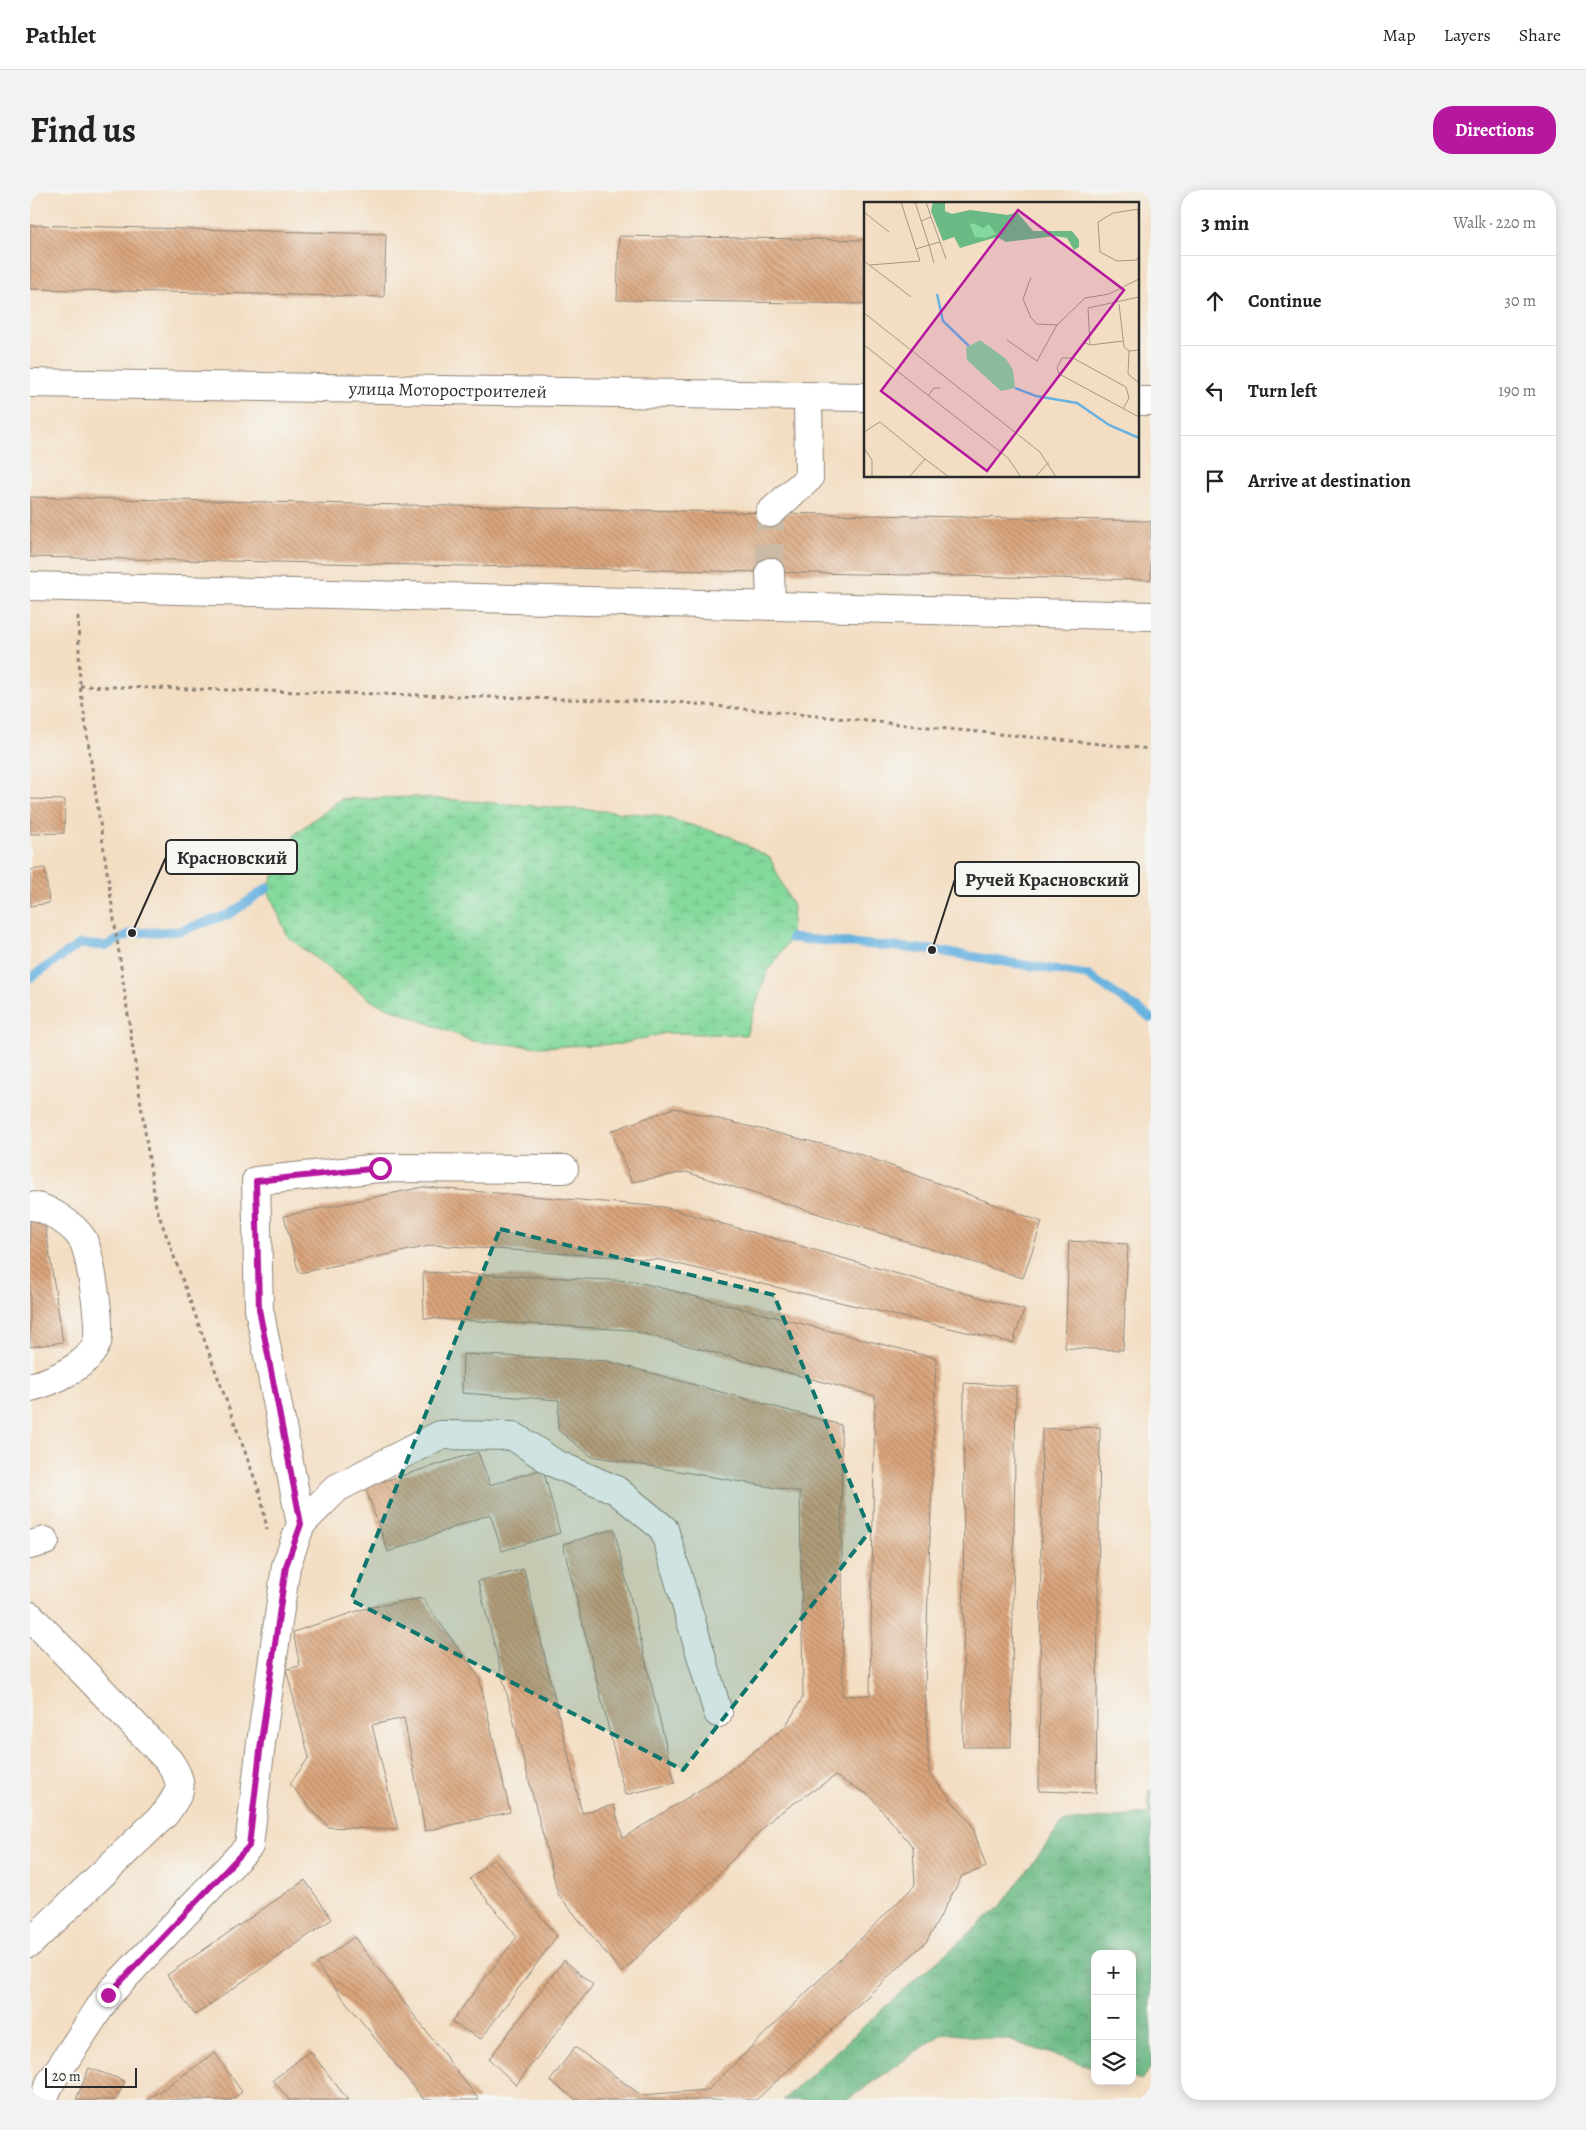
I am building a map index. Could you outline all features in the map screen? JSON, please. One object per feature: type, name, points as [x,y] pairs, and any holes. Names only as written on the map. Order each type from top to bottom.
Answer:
[{"type":"street","name":"улица Моторостроителей","points":[[30,383],[864,397]]},
{"type":"street","points":[[770,513],[809,478],[808,396]]},
{"type":"street","points":[[1138,401],[1151,401]]},
{"type":"street","points":[[770,572],[771,605]]},
{"type":"street","points":[[30,586],[1151,616]]},
{"type":"street","points":[[301,1524],[259,1309],[256,1181],[380,1168],[564,1169]]},
{"type":"street","points":[[30,1206],[38,1206],[51,1212],[69,1225],[82,1240],[88,1255],[99,1326],[97,1343],[84,1360],[50,1382],[30,1388]]},
{"type":"street","points":[[43,2100],[50,2083],[108,1995],[249,1846],[286,1566],[301,1524],[336,1488],[440,1435],[513,1436],[554,1463],[616,1490],[664,1529],[718,1713]]},
{"type":"street","points":[[30,1616],[169,1761],[180,1777],[179,1793],[164,1814],[30,1943]]},
{"type":"path","points":[[77,588],[80,686],[156,1207],[261,1496]]},
{"type":"path","points":[[80,686],[675,702],[1151,749]]},
{"type":"highlighted area","points":[[500,1229],[774,1295],[870,1531],[683,1770],[351,1600]]},
{"type":"green space","points":[[413,797],[656,815],[729,836],[770,858],[793,907],[791,938],[767,972],[746,1035],[665,1033],[621,1044],[539,1047],[472,1041],[372,1001],[288,937],[267,888],[296,833],[341,799]]},
{"type":"green space","points":[[1151,1790],[1151,2068],[1141,2081],[1136,2079],[1136,1950],[1091,1950],[1091,2067],[1008,2040],[943,2033],[847,2100],[783,2100],[910,1984],[1000,1907],[1063,1822],[1149,1814],[1149,1791]]},
{"type":"building","points":[[30,225],[386,234],[384,297],[30,289]]},
{"type":"building","points":[[619,236],[864,240],[864,304],[617,300]]},
{"type":"building","points":[[30,497],[1151,521],[1151,580],[30,557]]},
{"type":"building","points":[[30,799],[65,800],[64,833],[30,834]]},
{"type":"building","points":[[45,868],[49,903],[30,906],[30,870]]},
{"type":"building","points":[[674,1108],[854,1152],[1042,1222],[1023,1278],[686,1172],[632,1182],[611,1131]]},
{"type":"building","points":[[423,1187],[664,1207],[1024,1310],[1013,1343],[661,1260],[434,1245],[299,1273],[284,1216]]},
{"type":"building","points":[[44,1218],[63,1342],[30,1347],[30,1221]]},
{"type":"building","points":[[1069,1241],[1128,1244],[1123,1350],[1065,1348]]},
{"type":"building","points":[[423,1272],[634,1281],[936,1358],[925,1685],[929,1773],[972,1825],[986,1867],[962,1876],[927,1941],[756,2100],[577,2100],[550,2081],[575,2047],[641,2095],[708,2090],[915,1885],[913,1847],[870,1796],[835,1776],[775,1816],[622,1973],[558,1894],[478,1581],[524,1569],[582,1813],[614,1805],[623,1838],[725,1774],[785,1727],[803,1697],[800,1492],[591,1456],[558,1430],[559,1400],[462,1393],[463,1354],[607,1361],[841,1425],[843,1696],[870,1695],[875,1396],[630,1330],[424,1318]]},
{"type":"building","points":[[964,1383],[1016,1386],[1011,1747],[963,1747]]},
{"type":"building","points":[[1100,1427],[1096,1793],[1039,1791],[1042,1429]]},
{"type":"building","points":[[478,1452],[490,1485],[543,1469],[560,1533],[502,1551],[490,1514],[388,1552],[365,1487]]},
{"type":"building","points":[[614,1529],[675,1783],[625,1795],[563,1544]]},
{"type":"building","points":[[422,1598],[479,1677],[510,1812],[425,1831],[404,1718],[372,1725],[398,1830],[328,1827],[290,1784],[309,1757],[286,1669],[300,1666],[293,1632],[367,1608]]},
{"type":"building","points":[[494,1858],[557,1936],[481,2039],[451,2022],[517,1937],[470,1879]]},
{"type":"building","points":[[305,1880],[332,1919],[195,2015],[167,1975]]},
{"type":"building","points":[[354,1937],[479,2100],[424,2100],[316,1964]]},
{"type":"building","points":[[564,1960],[593,1985],[516,2085],[489,2059]]},
{"type":"building","points":[[310,2051],[348,2100],[289,2100],[273,2080]]},
{"type":"building","points":[[215,2053],[242,2092],[231,2100],[147,2100]]},
{"type":"building","points":[[89,2068],[125,2081],[116,2100],[76,2100]]},
{"type":"waterway","points":[[30,978],[80,944],[106,946],[132,933],[180,931],[230,914],[267,888]]},
{"type":"waterway","points":[[791,938],[932,950],[1087,975],[1151,1018]]},
{"type":"tunnel","points":[[770,513],[770,572]]},
{"type":"place","name":"Красновский","points":[[132,933]]},
{"type":"place","name":"Ручей Красновский","points":[[932,950]]},
{"type":"route","points":[[108,1995],[249,1846],[278,1614],[286,1566],[301,1524],[259,1309],[256,1181],[380,1168]]}]
